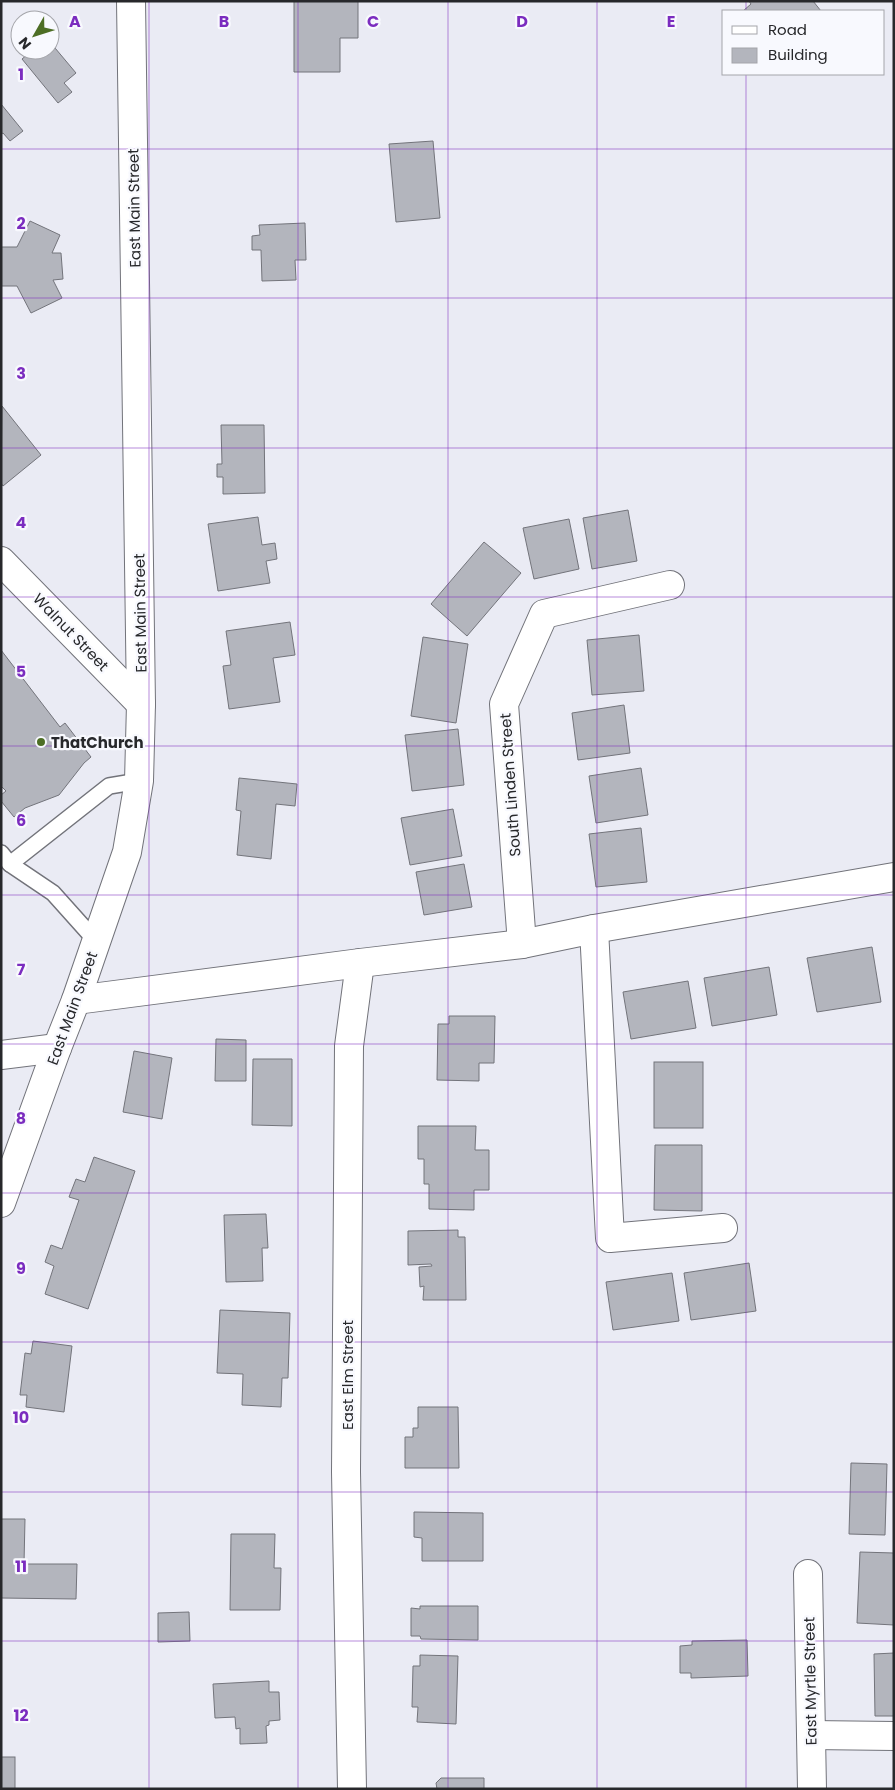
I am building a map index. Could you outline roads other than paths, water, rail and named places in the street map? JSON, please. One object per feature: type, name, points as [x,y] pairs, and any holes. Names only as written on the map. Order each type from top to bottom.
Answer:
[{"type":"street","name":"East Main Street","points":[[1,1203],[56,1048],[76,1000],[127,852],[139,781],[141,704],[131,1]]},
{"type":"street","name":"Walnut Street","points":[[1,560],[141,704]]},
{"type":"street","name":"South Linden Street","points":[[522,944],[504,704],[544,614],[670,585]]},
{"type":"street","points":[[76,1000],[360,962],[522,944],[594,929],[894,877]]},
{"type":"street","points":[[594,929],[610,1238],[723,1228]]},
{"type":"street","name":"East Elm Street","points":[[352,1789],[346,1472],[349,1046],[360,962]]},
{"type":"street","points":[[1,1055],[56,1048]]},
{"type":"street","name":"East Myrtle Street","points":[[808,1574],[812,1789]]},
{"type":"street","points":[[811,1735],[894,1736]]},
{"type":"lane","points":[[96,941],[53,893],[6,858],[109,786],[139,781]]},
{"type":"place","name":"ThatChurch","points":[[41,742]]}]
